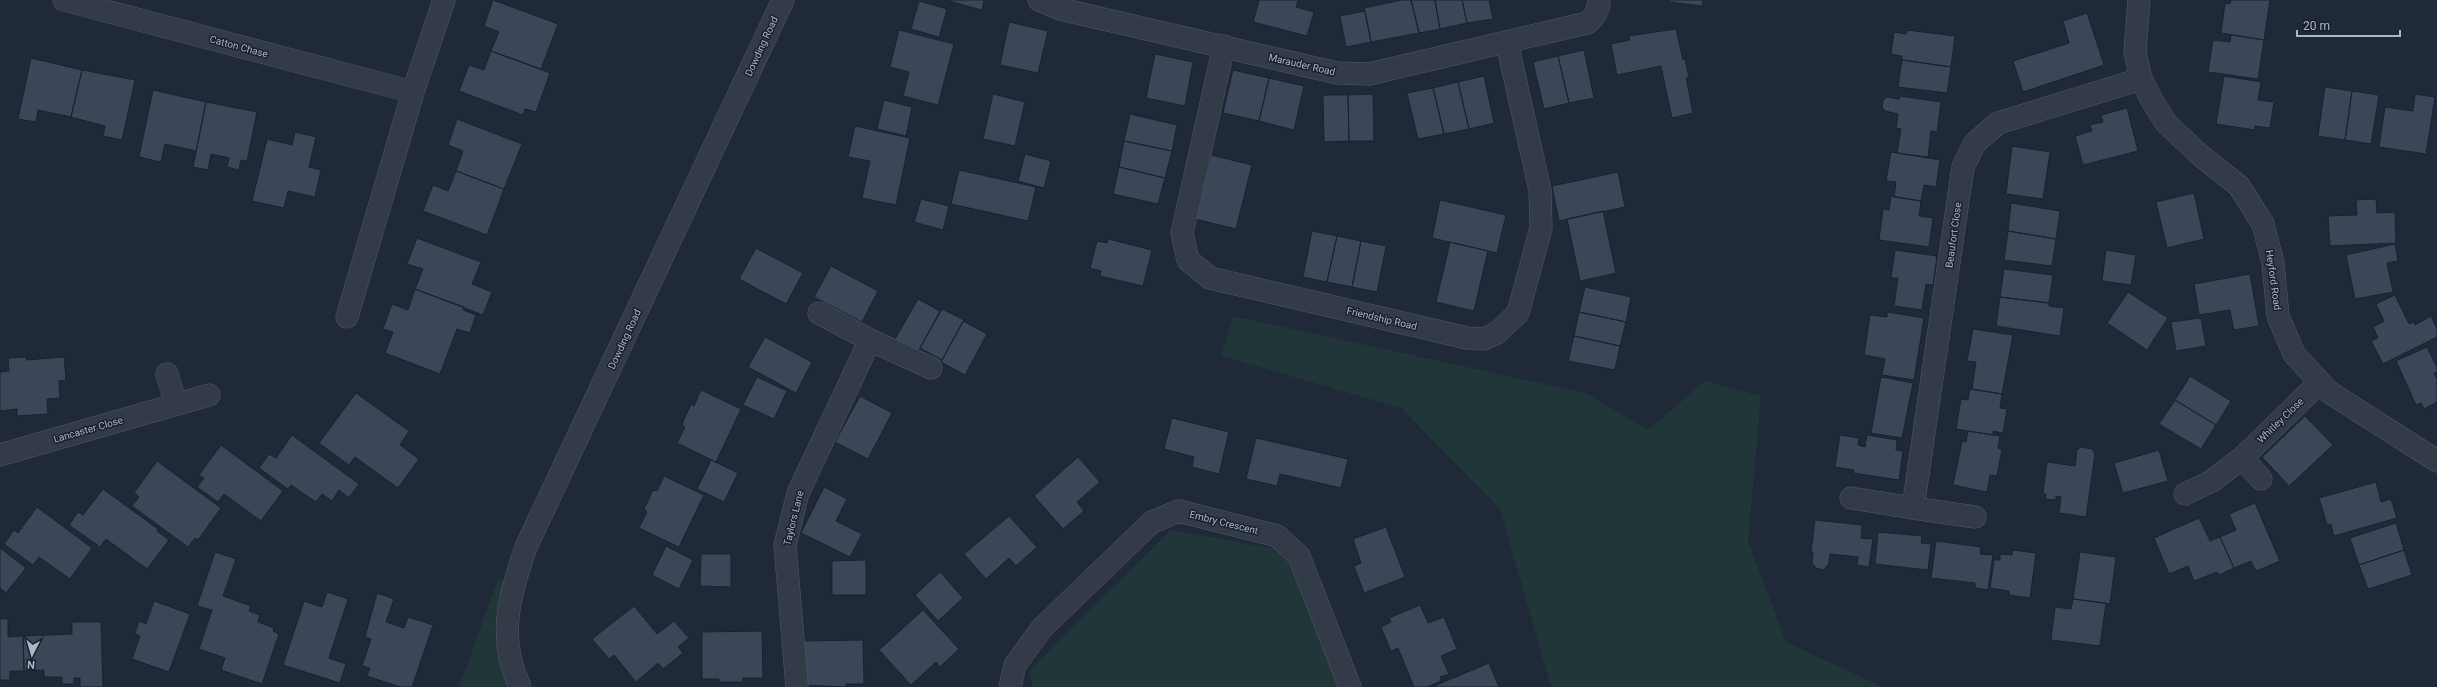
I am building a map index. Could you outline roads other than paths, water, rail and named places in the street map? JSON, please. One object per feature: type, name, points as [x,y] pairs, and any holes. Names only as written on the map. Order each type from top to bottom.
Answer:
[{"type":"street","name":"Catton Chase","points":[[64,0],[413,92]]},
{"type":"street","points":[[347,317],[413,92],[444,0]]},
{"type":"street","name":"Dowding Road","points":[[520,687],[511,668],[506,632],[513,585],[526,547],[783,0]]},
{"type":"street","name":"Marauder Road","points":[[1039,0],[1060,9],[1337,73],[1369,74],[1507,43],[1587,23],[1593,19],[1599,8],[1599,0]]},
{"type":"street","name":"Heyford Road","points":[[2139,0],[2135,52],[2141,79],[2150,99],[2166,123],[2200,155],[2239,186],[2263,224],[2273,263],[2278,316],[2294,354],[2319,383],[2329,392],[2437,461]]},
{"type":"street","name":"Friendship Road","points":[[1224,46],[1182,232],[1188,260],[1210,278],[1467,338],[1484,339],[1497,333],[1518,313],[1541,228],[1540,190],[1507,43]]},
{"type":"street","name":"Beaufort Close","points":[[1913,508],[1963,167],[1975,143],[1998,123],[2141,79]]},
{"type":"street","points":[[819,313],[870,340],[931,368]]},
{"type":"street","name":"Taylors Lane","points":[[797,687],[785,545],[798,493],[870,340]]},
{"type":"street","points":[[167,374],[176,404]]},
{"type":"street","name":"Whitley Close","points":[[2185,494],[2212,482],[2242,458],[2319,383]]},
{"type":"street","name":"Lancaster Close","points":[[0,455],[209,395]]},
{"type":"street","points":[[2242,458],[2261,480]]},
{"type":"street","points":[[1852,498],[1974,517]]},
{"type":"street","name":"Embry Crescent","points":[[1010,687],[1015,665],[1042,628],[1152,522],[1179,511],[1277,536],[1300,556],[1350,687]]}]
